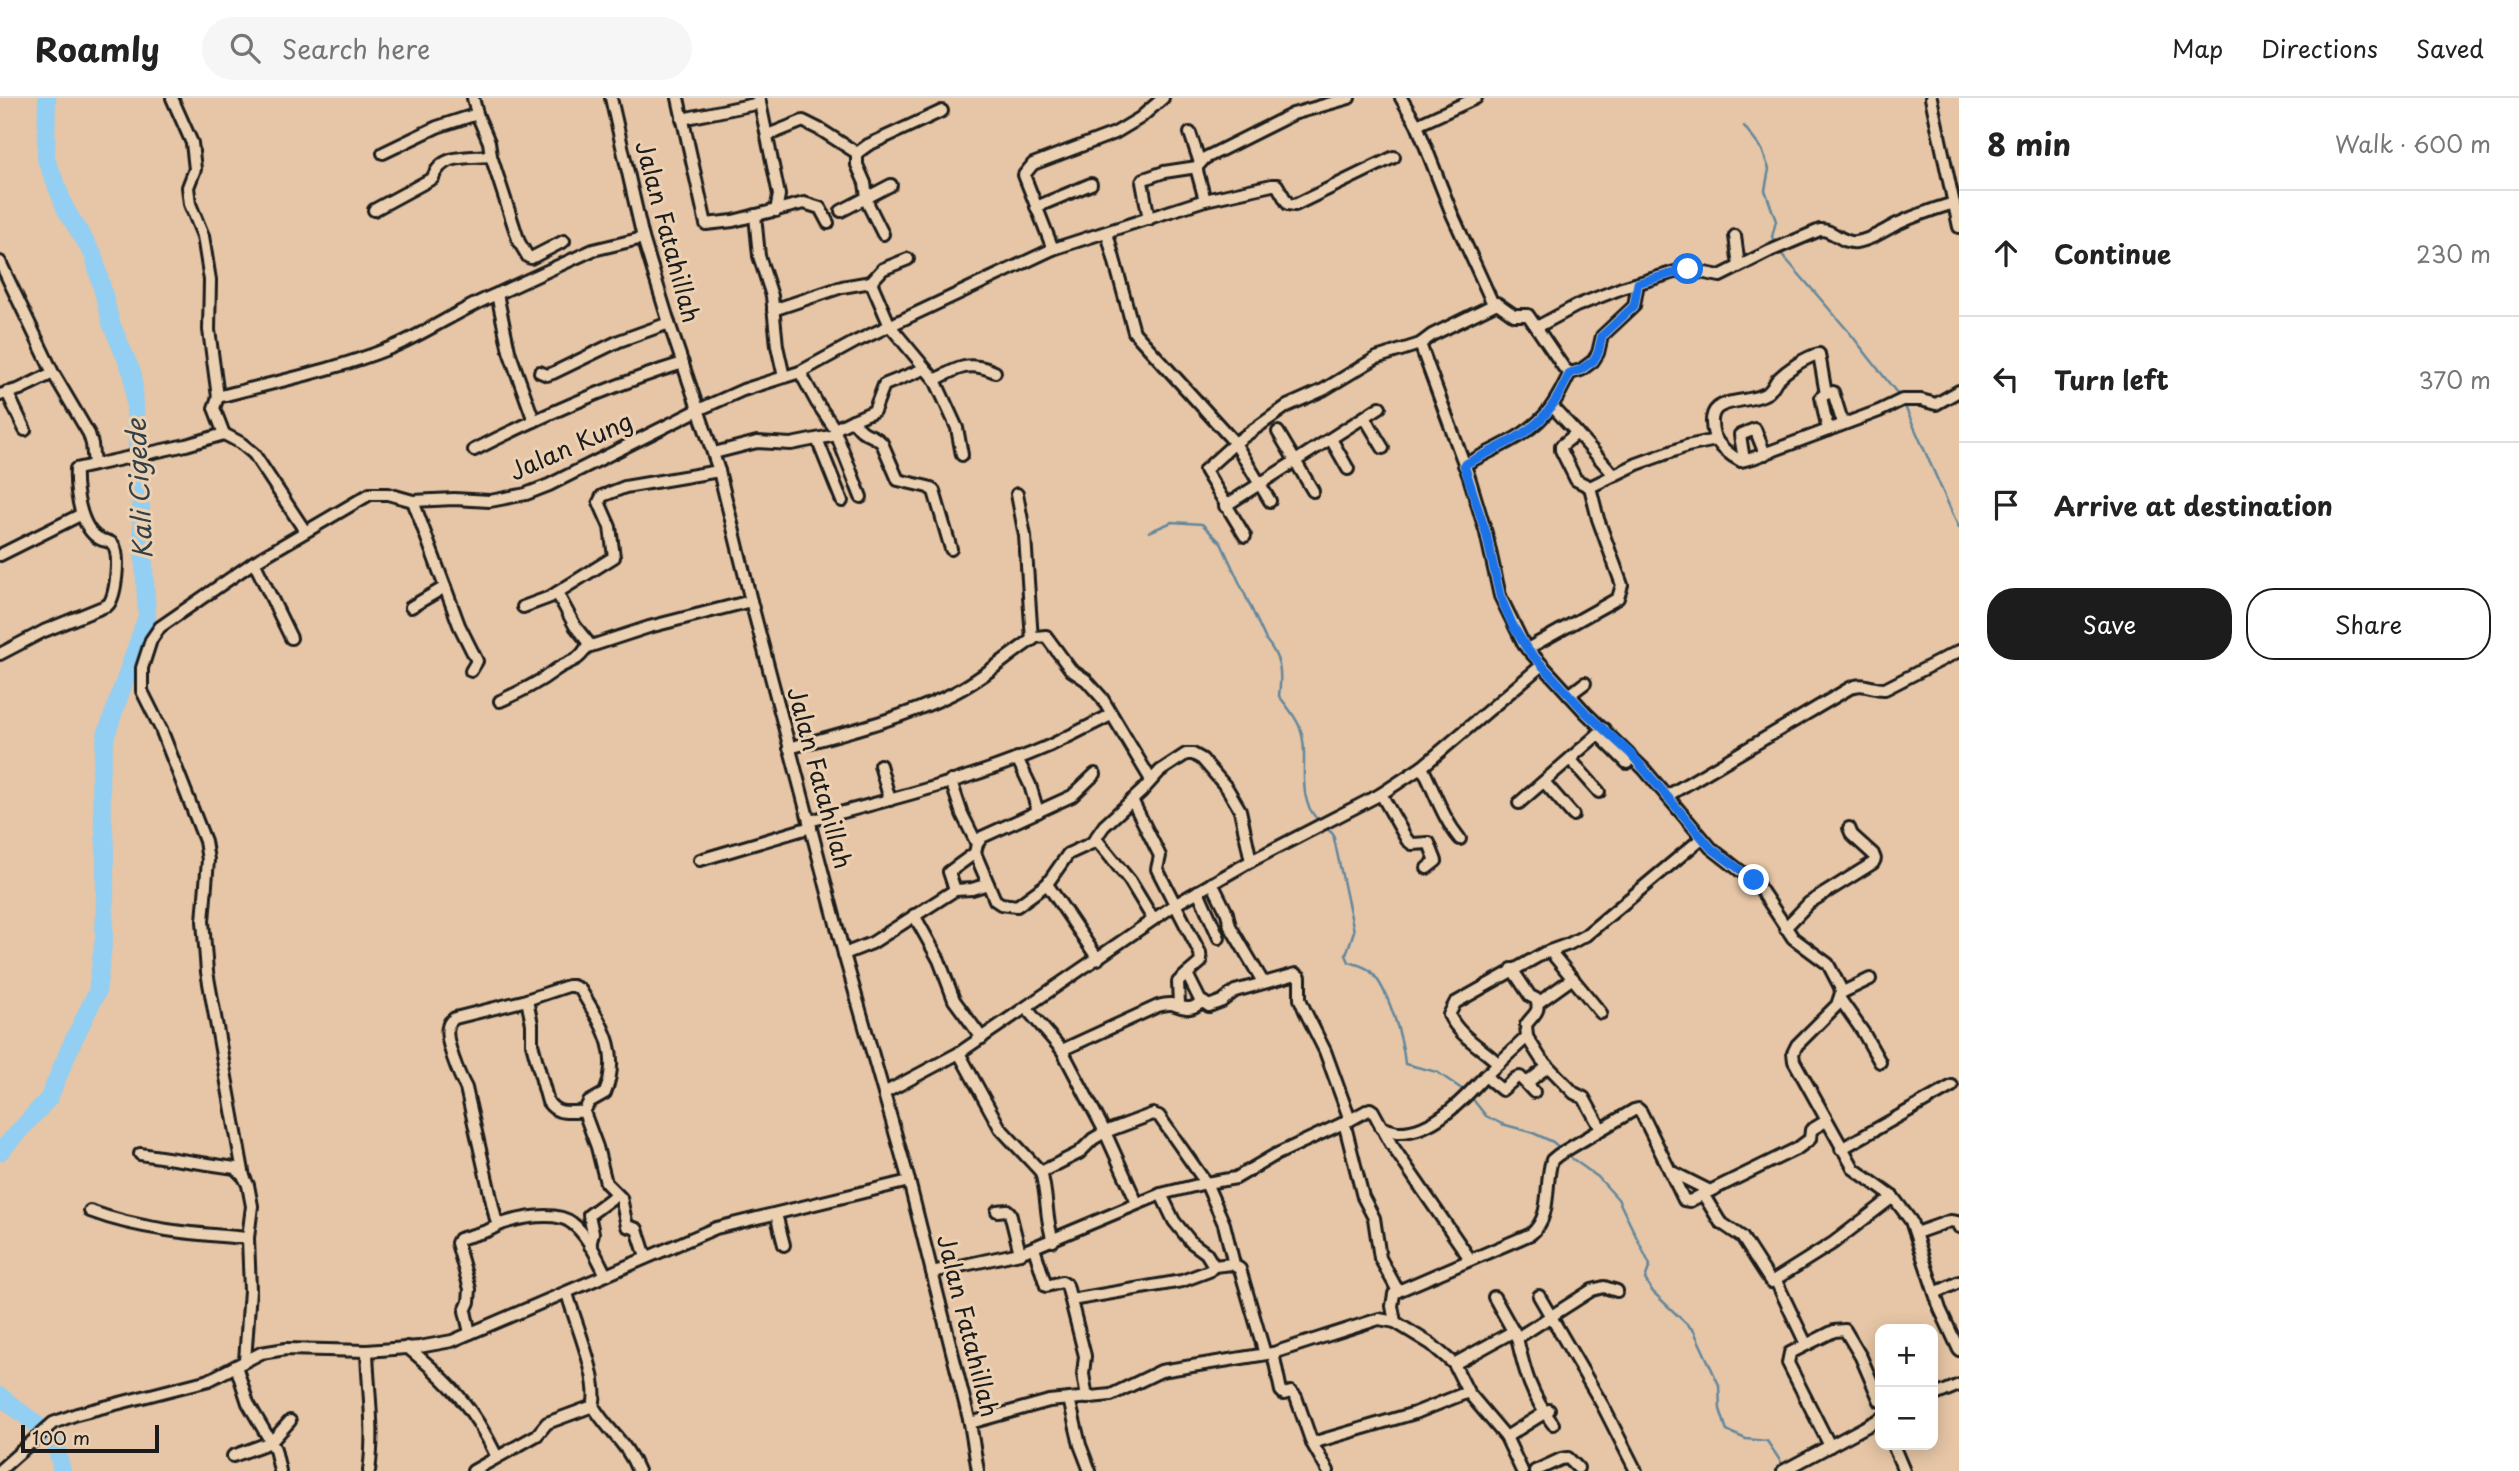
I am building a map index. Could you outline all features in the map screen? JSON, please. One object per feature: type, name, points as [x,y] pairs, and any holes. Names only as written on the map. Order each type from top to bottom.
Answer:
[{"type":"street","points":[[172,98],[192,144],[195,169],[188,187],[190,204],[203,236],[210,280],[209,330],[218,397],[214,408],[224,434],[254,454],[305,531]]},
{"type":"street","points":[[473,98],[519,242],[528,257],[531,258],[564,241]]},
{"type":"street","name":"Jalan Fatahillah","points":[[611,98],[643,238],[714,453],[844,954],[909,1181],[970,1423],[978,1471]]},
{"type":"street","points":[[678,98],[704,223],[710,225],[802,203],[809,203],[823,210],[828,223]]},
{"type":"street","points":[[1053,249],[1024,175],[1033,164],[1115,133],[1140,118],[1163,98]]},
{"type":"street","points":[[1149,219],[1143,179],[1199,165],[1293,114],[1349,98]]},
{"type":"street","points":[[1401,98],[1417,125],[1452,214],[1493,304]]},
{"type":"street","points":[[1417,125],[1476,98]]},
{"type":"street","points":[[1931,98],[1959,227]]},
{"type":"street","points":[[681,119],[759,100],[779,195],[776,211]]},
{"type":"street","points":[[857,153],[868,145],[942,111]]},
{"type":"street","points":[[383,153],[437,127],[477,114]]},
{"type":"street","points":[[768,135],[803,121],[857,153]]},
{"type":"street","points":[[1190,133],[1205,200]]},
{"type":"street","points":[[857,153],[857,165],[865,183],[866,196],[883,234]]},
{"type":"street","points":[[373,210],[433,178],[436,168],[444,162],[491,156]]},
{"type":"street","name":"Jalan Kung","points":[[240,1364],[250,1290],[248,1238],[252,1206],[244,1177],[207,972],[203,921],[208,860],[205,841],[161,729],[145,701],[141,681],[142,668],[160,627],[254,562],[370,494],[388,494],[413,501],[490,501],[526,494],[698,410],[743,390],[800,372],[1053,249],[1205,200],[1278,185],[1288,204],[1295,205],[1394,157]]},
{"type":"street","points":[[1036,206],[1091,184]]},
{"type":"street","points":[[841,211],[891,185]]},
{"type":"street","points":[[1536,327],[1576,306],[1685,269],[1720,276],[1778,248],[1824,230],[1849,242],[1857,242],[1923,212],[1954,203]]},
{"type":"street","points":[[755,215],[759,256],[772,296],[784,377]]},
{"type":"street","points":[[1107,233],[1134,332],[1235,443],[1270,501]]},
{"type":"street","points":[[1735,236],[1739,266]]},
{"type":"street","points":[[218,397],[325,370],[391,347],[473,303],[593,250],[643,238]]},
{"type":"street","points":[[773,310],[842,287],[871,282],[883,269],[908,259]]},
{"type":"street","points":[[0,262],[53,373],[89,434],[94,465]]},
{"type":"street","points":[[871,282],[890,326],[935,380],[957,428],[962,455]]},
{"type":"street","points":[[1464,465],[1510,442],[1531,427],[1552,406],[1570,373],[1593,361],[1602,336],[1634,306],[1638,283]]},
{"type":"street","points":[[497,294],[509,351],[534,421]]},
{"type":"street","points":[[1245,536],[1205,470],[1235,443],[1287,406],[1316,394],[1376,358],[1420,344],[1432,335],[1493,304],[1503,305],[1514,315],[1528,315],[1570,373]]},
{"type":"street","points":[[540,372],[553,373],[619,341],[669,323]]},
{"type":"street","points":[[1420,344],[1464,465],[1486,533],[1500,596],[1513,626],[1527,649],[1627,763]]},
{"type":"street","points":[[1826,394],[1820,356],[1814,355],[1782,376],[1765,394],[1736,401],[1713,411],[1710,419],[1716,440],[1729,453],[1744,460],[1903,400],[1921,400],[1936,404],[1959,391]]},
{"type":"street","points":[[474,450],[634,377],[683,363]]},
{"type":"street","points":[[935,380],[971,365],[995,372]]},
{"type":"street","points":[[714,453],[757,442],[791,443],[817,439],[836,432],[876,408],[880,389],[884,385],[924,369]]},
{"type":"street","points":[[800,372],[836,432],[862,497]]},
{"type":"street","points":[[25,430],[3,394],[53,373]]},
{"type":"street","points":[[1828,430],[1821,402],[1821,397],[1826,394],[1833,392],[1843,424]]},
{"type":"street","points":[[1552,406],[1614,475]]},
{"type":"street","points":[[1225,506],[1380,407]]},
{"type":"street","points":[[1365,418],[1383,448]]},
{"type":"street","points":[[853,420],[862,433],[882,443],[898,480],[934,491],[951,549]]},
{"type":"street","points":[[1744,460],[1740,435],[1755,429],[1765,454]]},
{"type":"street","points":[[1278,432],[1313,491]]},
{"type":"street","points":[[1577,433],[1561,446],[1576,480],[1590,486],[1687,446],[1716,440]]},
{"type":"street","points":[[0,654],[108,605],[114,598],[114,547],[107,540],[97,537],[79,515],[76,470],[224,434]]},
{"type":"street","points":[[817,439],[842,501]]},
{"type":"street","points":[[1331,439],[1348,469]]},
{"type":"street","points":[[523,607],[557,593],[614,557],[610,527],[599,500],[602,496],[625,486],[719,471]]},
{"type":"street","points":[[1527,649],[1613,601],[1620,592],[1621,578],[1598,519],[1590,486]]},
{"type":"street","points":[[1017,494],[1025,536],[1032,640]]},
{"type":"street","points":[[413,501],[457,618],[477,661],[471,671]]},
{"type":"street","points":[[0,555],[79,515]]},
{"type":"street","points":[[254,562],[291,638]]},
{"type":"street","points":[[411,607],[445,587]]},
{"type":"street","points":[[557,593],[575,626],[588,644],[594,645],[649,627],[751,601]]},
{"type":"street","points":[[789,748],[861,728],[952,694],[1042,636],[1049,638],[1071,670],[1091,685],[1102,698],[1151,780]]},
{"type":"street","points":[[500,701],[576,660],[588,644]]},
{"type":"street","points":[[1667,796],[1857,684],[1878,690],[1885,689],[1959,651]]},
{"type":"street","points":[[884,1093],[959,1053],[1176,904],[1251,860],[1381,794],[1422,767],[1542,665]]},
{"type":"street","points":[[1569,695],[1585,683]]},
{"type":"street","points":[[700,860],[1017,758],[1049,746],[1111,715]]},
{"type":"street","points":[[1601,732],[1631,754],[1715,852],[1757,884],[1796,941],[1828,964],[1838,981],[1841,996],[1880,1062]]},
{"type":"street","points":[[1518,803],[1601,732]]},
{"type":"street","points":[[951,781],[988,884],[995,900],[1000,904],[1017,906],[1047,884],[1068,854],[1096,839],[1104,826],[1151,780],[1170,763],[1186,754],[1202,759],[1227,788],[1240,810],[1251,860]]},
{"type":"street","points":[[1017,758],[1030,785],[1038,812]]},
{"type":"street","points":[[1570,759],[1599,792]]},
{"type":"street","points":[[880,765],[890,800]]},
{"type":"street","points":[[1422,767],[1442,813],[1460,839]]},
{"type":"street","points":[[955,890],[949,872],[976,848],[982,837],[1003,825],[1072,796],[1095,774]]},
{"type":"street","points":[[1545,782],[1573,815]]},
{"type":"street","points":[[1381,794],[1407,840],[1412,844],[1429,843],[1436,861],[1427,868]]},
{"type":"street","points":[[1132,800],[1160,856],[1157,869],[1194,939],[1201,959],[1198,965],[1178,982],[1179,1004]]},
{"type":"street","points":[[1785,928],[1809,903],[1873,863],[1873,854],[1852,835],[1849,828]]},
{"type":"street","points":[[1498,1063],[1465,1037],[1449,1015],[1455,1003],[1512,969],[1586,935],[1702,838]]},
{"type":"street","points":[[1096,839],[1137,891],[1153,919]]},
{"type":"street","points":[[1212,883],[1227,913],[1230,926],[1263,982]]},
{"type":"street","points":[[844,954],[872,943],[955,890],[988,884]]},
{"type":"street","points":[[1047,884],[1098,960]]},
{"type":"street","points":[[1198,891],[1219,938]]},
{"type":"street","points":[[914,915],[939,960],[954,1000],[982,1038]]},
{"type":"street","points":[[1550,951],[1601,1013]]},
{"type":"street","points":[[1512,969],[1530,996],[1538,1003],[1539,1010],[1526,1025],[1527,1037],[1547,1067],[1574,1093],[1582,1096],[1601,1129]]},
{"type":"street","points":[[1187,974],[1201,1002],[1209,1006],[1234,991],[1288,975],[1296,974],[1300,977],[1300,999],[1325,1051],[1347,1121],[1363,1197],[1374,1218],[1381,1258],[1398,1292]]},
{"type":"street","points":[[1538,1003],[1573,978]]},
{"type":"street","points":[[1870,979],[1841,996],[1837,1005],[1817,1022],[1797,1045],[1793,1053],[1794,1061],[1841,1149],[1857,1173],[1894,1197],[1908,1215],[1935,1293],[1959,1350]]},
{"type":"street","points":[[501,1224],[494,1215],[466,1088],[460,1079],[447,1028],[455,1018],[527,1000],[568,986],[577,987],[606,1032],[611,1048],[609,1084],[604,1094],[589,1102],[584,1112],[606,1183],[621,1198],[628,1228],[638,1231],[646,1257]]},
{"type":"street","points":[[527,1000],[532,1024],[532,1044],[548,1102],[554,1110],[584,1112]]},
{"type":"street","points":[[1062,1050],[1158,1006],[1179,1004],[1184,1008],[1191,1008],[1201,1002]]},
{"type":"street","points":[[1026,1008],[1062,1050],[1105,1132],[1137,1203]]},
{"type":"street","points":[[1381,1127],[1398,1132],[1432,1123],[1468,1094],[1527,1037]]},
{"type":"street","points":[[959,1053],[1000,1128],[1041,1172],[1046,1195],[1047,1223],[1053,1241]]},
{"type":"street","points":[[1485,1076],[1502,1090],[1520,1077],[1531,1087],[1547,1067]]},
{"type":"street","points":[[1841,1149],[1952,1086]]},
{"type":"street","points":[[932,1272],[1020,1253],[1137,1203],[1206,1183],[1236,1178],[1275,1155],[1370,1109],[1470,1259]]},
{"type":"street","points":[[1395,1322],[1392,1301],[1394,1294],[1531,1234],[1538,1228],[1548,1195],[1549,1167],[1562,1152],[1638,1109],[1682,1199],[1690,1201],[1798,1148],[1810,1139],[1814,1127],[1826,1121]]},
{"type":"street","points":[[1041,1172],[1079,1153],[1105,1132],[1153,1114],[1159,1116],[1206,1183],[1224,1224],[1234,1264],[1241,1273],[1281,1391],[1284,1394],[1291,1392],[1296,1397],[1312,1443],[1328,1471]]},
{"type":"street","points":[[140,1154],[235,1168],[244,1177]]},
{"type":"street","points":[[1670,1171],[1706,1193],[1720,1222],[1742,1237],[1769,1281],[1776,1281],[1894,1197]]},
{"type":"street","points":[[0,1470],[52,1423],[209,1380],[261,1353],[286,1349],[367,1351],[452,1341],[716,1228],[909,1181]]},
{"type":"street","points":[[590,1246],[593,1233],[589,1215],[616,1195]]},
{"type":"street","points":[[1161,1195],[1174,1221],[1191,1242],[1206,1252],[1214,1266]]},
{"type":"street","points":[[997,1211],[1007,1210],[1010,1213],[1020,1253]]},
{"type":"street","points":[[90,1211],[139,1226],[248,1238]]},
{"type":"street","points":[[776,1214],[785,1245]]},
{"type":"street","points":[[470,1333],[465,1311],[470,1289],[457,1243],[459,1239],[524,1216],[560,1218],[572,1222],[590,1246],[606,1275]]},
{"type":"street","points":[[1916,1233],[1950,1221],[1957,1222],[1959,1227]]},
{"type":"street","points":[[1034,1248],[1046,1286],[1065,1283],[1085,1356],[1083,1374],[1087,1398]]},
{"type":"street","points":[[1071,1300],[1182,1281],[1209,1271],[1214,1266],[1234,1264]]},
{"type":"street","points":[[1776,1281],[1806,1344]]},
{"type":"street","points":[[1935,1293],[1959,1282]]},
{"type":"street","points":[[1454,1364],[1552,1317],[1592,1290],[1604,1287],[1618,1291]]},
{"type":"street","points":[[567,1293],[591,1369],[595,1401],[593,1406],[605,1426],[622,1440],[638,1471]]},
{"type":"street","points":[[1539,1296],[1603,1406],[1636,1471]]},
{"type":"street","points":[[1494,1297],[1515,1334],[1524,1372],[1533,1395],[1547,1411],[1553,1424]]},
{"type":"street","points":[[970,1423],[1049,1401],[1117,1393],[1161,1371],[1269,1354],[1379,1319],[1395,1322],[1431,1344],[1454,1364],[1468,1392],[1506,1437],[1522,1471]]},
{"type":"street","points":[[1830,1446],[1788,1363],[1790,1353],[1834,1331],[1845,1330],[1861,1357],[1875,1389]]},
{"type":"street","points":[[403,1347],[440,1373],[467,1403],[497,1457]]},
{"type":"street","points":[[367,1351],[367,1382],[373,1424],[369,1471]]},
{"type":"street","points":[[240,1364],[248,1403],[275,1449],[280,1471]]},
{"type":"street","points":[[1938,1394],[1959,1385]]},
{"type":"street","points":[[1312,1443],[1415,1413],[1468,1392]]},
{"type":"street","points":[[1069,1399],[1080,1445],[1090,1471]]},
{"type":"street","points":[[473,1471],[537,1435],[547,1423],[593,1406]]},
{"type":"street","points":[[1506,1437],[1547,1411]]},
{"type":"street","points":[[233,1456],[271,1442],[290,1421]]},
{"type":"street","points":[[1787,1469],[1875,1423]]},
{"type":"street","points":[[259,1447],[262,1460]]},
{"type":"street","points":[[1895,1450],[1904,1471]]},
{"type":"street","points":[[1535,1471],[1568,1458],[1573,1460],[1578,1468]]},
{"type":"waterway","name":"Kali Cigede","points":[[0,1152],[49,1098],[97,992],[104,938],[105,891],[100,778],[106,735],[147,616],[133,375],[111,323],[94,256],[66,210],[46,159],[47,98]]},
{"type":"waterway","points":[[1744,126],[1762,150],[1769,169],[1765,190],[1776,221],[1772,237],[1776,245]]},
{"type":"waterway","points":[[1779,251],[1849,332],[1900,397]]},
{"type":"waterway","points":[[1903,402],[1959,528]]},
{"type":"waterway","points":[[1149,532],[1172,522],[1202,524],[1221,543],[1277,659],[1280,672],[1279,696],[1300,728],[1304,752],[1304,789],[1311,811],[1319,821]]},
{"type":"waterway","points":[[1324,826],[1333,834],[1354,931],[1346,955],[1349,962],[1368,969],[1383,989],[1398,1028],[1405,1064],[1437,1072],[1466,1092]]},
{"type":"waterway","points":[[1471,1097],[1486,1116],[1502,1124],[1531,1132],[1553,1142],[1562,1150]]},
{"type":"waterway","points":[[1567,1155],[1598,1177],[1618,1199],[1650,1265],[1645,1279],[1653,1292],[1694,1331],[1719,1385],[1720,1409],[1727,1431],[1746,1439],[1767,1441],[1785,1468]]},
{"type":"waterway","points":[[0,1396],[36,1424],[56,1446],[62,1471]]},
{"type":"route","points":[[1688,269],[1638,283],[1634,306],[1602,336],[1593,361],[1570,373],[1552,406],[1540,419],[1510,442],[1464,465],[1486,533],[1500,596],[1527,649],[1586,713],[1631,754],[1711,848],[1754,880]]}]
